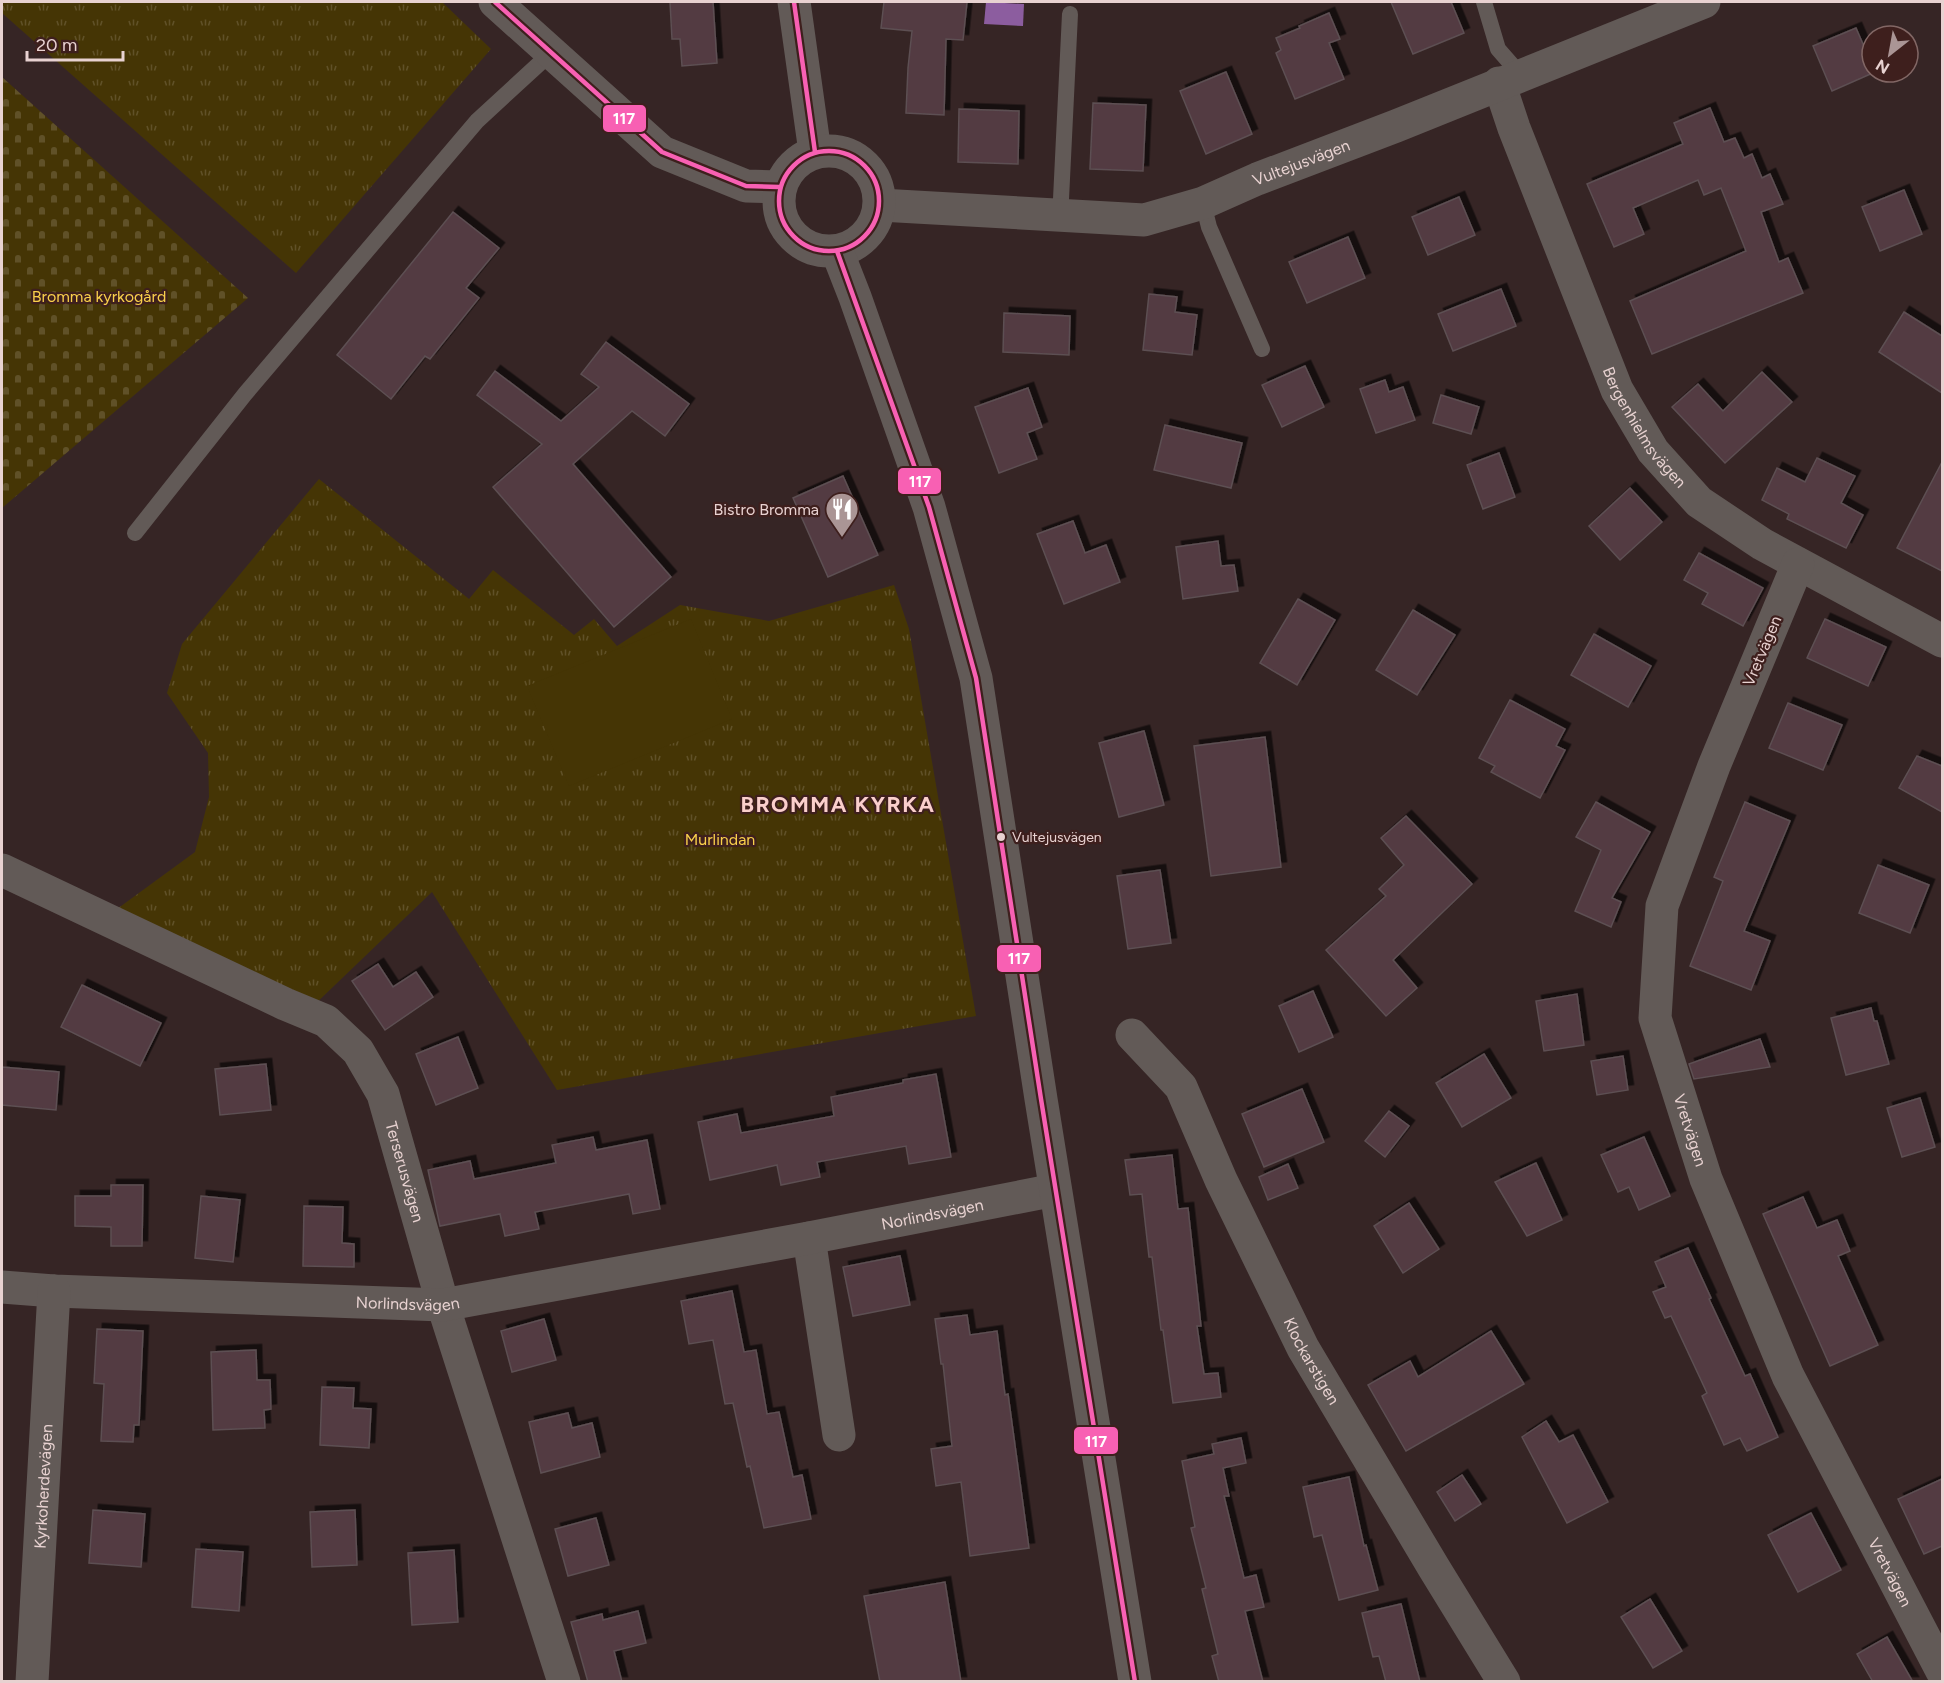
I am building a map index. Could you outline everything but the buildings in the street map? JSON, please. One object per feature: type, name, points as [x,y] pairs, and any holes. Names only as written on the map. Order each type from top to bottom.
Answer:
[{"type":"street","points":[[495,2],[662,152],[746,186],[779,187]]},
{"type":"street","points":[[794,2],[815,152]]},
{"type":"street","name":"Vultejusvägen","points":[[880,205],[1144,220],[1203,203],[1257,179],[1396,126],[1704,2]]},
{"type":"street","name":"Bergenhielmsvägen","points":[[1508,79],[1518,139],[1617,390],[1653,451],[1699,502],[1762,544],[1942,641]]},
{"type":"street","points":[[839,151],[861,162],[876,181],[880,205],[876,221],[866,236],[853,246],[837,251],[818,251],[801,244],[786,228],[778,208],[779,187],[792,165],[815,152],[839,151]]},
{"type":"street","points":[[837,251],[930,507],[976,678],[1055,1190],[1135,1682]]},
{"type":"street","name":"Vretvägen","points":[[1798,564],[1714,766],[1662,906],[1655,1018],[1706,1179],[1788,1376],[1942,1671]]},
{"type":"street","name":"Terserusvägen","points":[[2,870],[285,1004],[326,1021],[358,1051],[382,1094],[443,1305],[564,1682]]},
{"type":"street","name":"Klockarstigen","points":[[1132,1035],[1180,1088],[1221,1180],[1304,1348],[1504,1682]]},
{"type":"street","name":"Norlindsvägen","points":[[2,1287],[54,1291],[443,1305],[1055,1190]]},
{"type":"street","points":[[809,1238],[839,1435]]},
{"type":"street","name":"Kyrkoherdevägen","points":[[32,1682],[54,1291]]},
{"type":"lane","points":[[1484,2],[1498,49],[1512,65],[1508,79]]},
{"type":"lane","points":[[1057,216],[1061,199],[1071,14]]},
{"type":"lane","points":[[135,533],[245,394],[477,121],[552,52]]},
{"type":"lane","points":[[1203,203],[1209,227],[1262,349]]},
{"type":"green space","points":[[2,2],[442,2],[491,49],[296,273],[2,13]]},
{"type":"green space","name":"Bromma kyrkogård","points":[[2,77],[248,298],[2,508]]},
{"type":"green space","name":"Murlindan","points":[[319,479],[469,599],[493,570],[574,635],[594,619],[617,646],[680,605],[769,621],[894,585],[909,629],[976,1016],[557,1090],[432,892],[311,1008],[117,909],[195,852],[209,797],[208,753],[167,693],[182,644]]},
{"type":"green space","points":[[691,619],[732,719],[569,786],[527,686]]},
{"type":"shaded area","points":[[986,2],[1024,4],[1023,26],[984,24]]},
{"type":"transit line","name":"117","points":[[495,2],[662,152],[746,186],[779,187]]},
{"type":"transit line","name":"117","points":[[794,2],[815,152]]},
{"type":"transit line","name":"117","points":[[829,151],[848,155],[865,165],[875,182],[879,201],[875,220],[865,237],[848,247],[829,251],[810,247],[793,237],[783,220],[779,201],[783,182],[793,165],[810,155],[829,151]]},
{"type":"transit line","name":"117","points":[[837,251],[929,507],[976,678],[1135,1682]]},
{"type":"place","name":"Bistro Bromma","points":[[842,538]]},
{"type":"place","name":"Vultejusvägen","points":[[1001,837]]},
{"type":"district","name":"BROMMA KYRKA","points":[[838,804]]}]
